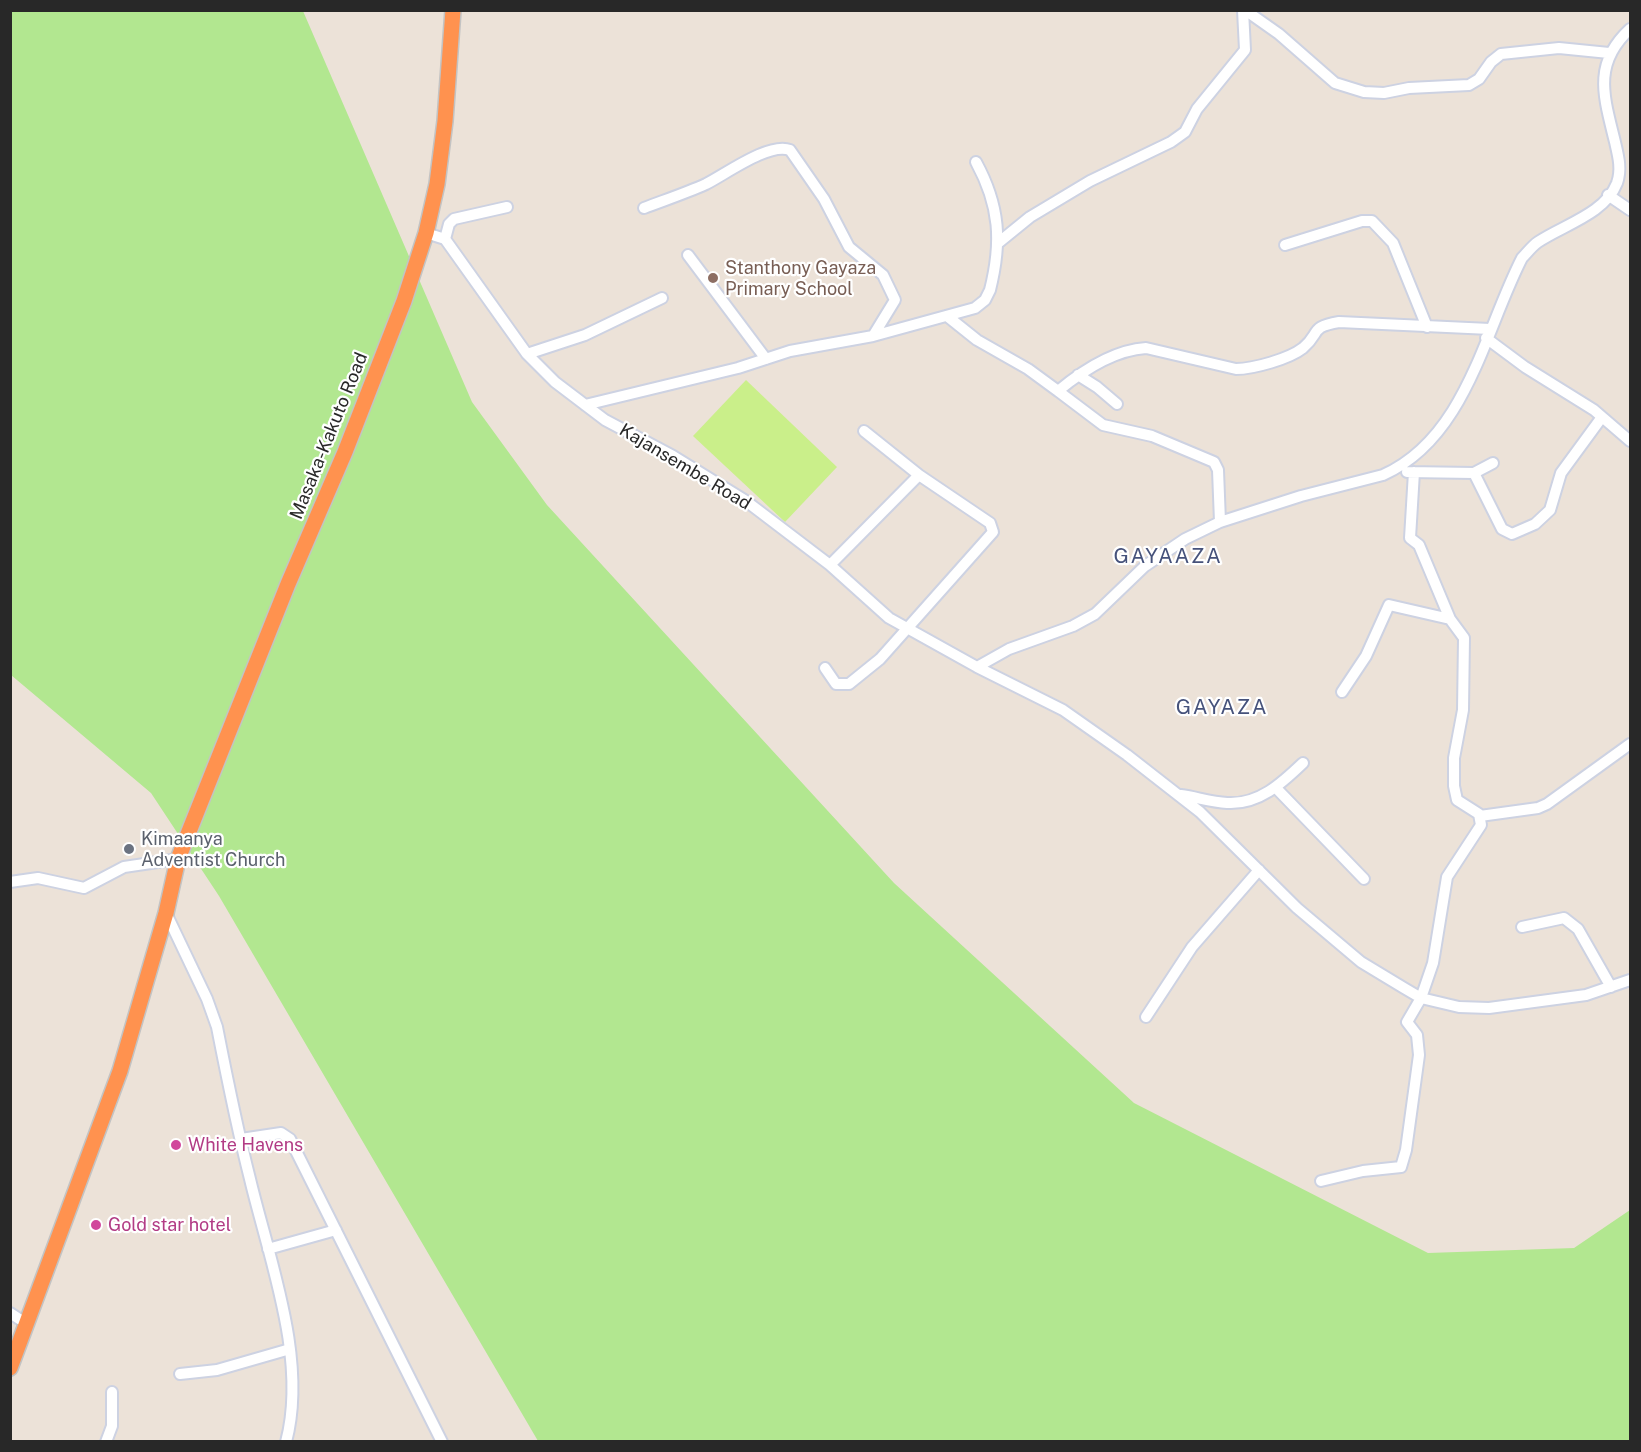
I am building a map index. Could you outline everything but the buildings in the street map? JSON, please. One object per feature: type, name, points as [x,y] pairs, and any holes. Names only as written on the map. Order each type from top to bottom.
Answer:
[{"type":"highway","name":"Masaka-Kakuto Road","points":[[10,1368],[120,1071],[166,912],[178,859],[288,584],[354,431],[404,301],[426,233],[437,184],[445,121],[453,10]]},
{"type":"street","points":[[1244,10],[1279,34],[1335,83],[1364,92],[1384,93],[1419,87],[1468,85],[1479,79],[1494,58],[1510,53],[1560,48],[1609,53]]},
{"type":"street","points":[[998,243],[1030,217],[1090,181],[1171,142],[1185,132],[1197,109],[1245,50],[1244,10]]},
{"type":"street","points":[[977,667],[1008,649],[1073,626],[1095,614],[1145,566],[1185,539],[1220,522],[1395,470],[1419,451],[1446,423],[1464,392],[1522,258],[1536,242],[1581,220],[1608,195],[1617,183],[1619,157],[1604,94],[1609,53],[1630,29]]},
{"type":"street","points":[[644,208],[705,184],[751,159],[783,147],[790,150],[824,199],[849,247],[883,275],[891,288],[895,300],[873,336]]},
{"type":"street","points":[[1619,157],[1630,155]]},
{"type":"street","points":[[585,405],[790,351],[873,336],[975,308],[985,300],[994,274],[998,243],[995,207],[976,162]]},
{"type":"street","points":[[1608,195],[1630,210]]},
{"type":"street","points":[[426,233],[445,239],[449,224],[454,219],[507,207]]},
{"type":"street","points":[[1285,245],[1362,221],[1372,221],[1393,243],[1427,327]]},
{"type":"street","name":"Kajansembe Road","points":[[445,239],[527,354],[555,382],[605,420],[713,480],[830,565],[889,618],[977,667],[1063,710],[1181,795],[1297,908],[1361,962],[1422,998],[1459,1007],[1489,1008],[1586,996],[1630,980]]},
{"type":"street","points":[[688,255],[766,359]]},
{"type":"street","points":[[527,354],[585,335],[662,298]]},
{"type":"street","points":[[947,316],[977,340],[1028,369],[1103,425],[1152,436],[1214,462],[1218,470],[1220,522]]},
{"type":"street","points":[[1058,391],[1078,375],[1131,349],[1146,348],[1236,369],[1249,369],[1300,350],[1309,342],[1314,330],[1322,324],[1339,322],[1427,327],[1488,333],[1525,367],[1602,417],[1630,441]]},
{"type":"street","points":[[1078,375],[1117,404]]},
{"type":"street","points":[[1474,473],[1502,530],[1507,534],[1516,533],[1535,524],[1550,510],[1561,473],[1602,417]]},
{"type":"street","points":[[825,668],[836,684],[849,684],[888,651],[906,627],[993,532],[990,523],[919,475],[864,431]]},
{"type":"street","points":[[1395,470],[1474,473],[1493,464]]},
{"type":"street","points":[[1414,472],[1410,538],[1419,545],[1450,619],[1460,629],[1465,645],[1463,710],[1454,758],[1454,794],[1461,803],[1480,816],[1538,808],[1547,804],[1630,744]]},
{"type":"street","points":[[830,565],[919,475]]},
{"type":"street","points":[[1342,692],[1366,656],[1389,605],[1450,619]]},
{"type":"street","points":[[1181,795],[1228,803],[1243,801],[1276,789],[1303,763]]},
{"type":"street","points":[[1276,789],[1364,879]]},
{"type":"street","points":[[1321,1182],[1363,1171],[1401,1167],[1406,1150],[1419,1055],[1417,1035],[1407,1022],[1422,998],[1433,963],[1443,889],[1447,878],[1481,825],[1480,816]]},
{"type":"street","points":[[10,882],[38,878],[84,888],[124,867],[178,859]]},
{"type":"street","points":[[1146,1017],[1192,947],[1259,870]]},
{"type":"street","points":[[166,912],[207,999],[217,1027],[268,1249],[290,1349],[293,1405],[286,1442]]},
{"type":"street","points":[[1522,927],[1564,918],[1578,929],[1611,987]]},
{"type":"street","points":[[241,1139],[281,1133],[290,1139],[442,1442]]},
{"type":"street","points":[[268,1249],[336,1230]]},
{"type":"street","points":[[10,1313],[27,1324]]},
{"type":"street","points":[[180,1374],[217,1370],[290,1349]]},
{"type":"street","points":[[106,1442],[112,1426],[112,1392]]},
{"type":"green space","points":[[10,11],[303,11],[472,402],[547,505],[894,883],[1134,1103],[1428,1253],[1574,1248],[1630,1210],[1630,1441],[538,1441],[219,896],[151,793],[11,675]]},
{"type":"green space","points":[[746,380],[837,467],[785,522],[693,436]]},
{"type":"place","name":"Stanthony Gayaza Primary School","points":[[713,278]]},
{"type":"place","name":"Kimaanya Adventist Church","points":[[129,849]]},
{"type":"place","name":"White Havens","points":[[176,1145]]},
{"type":"place","name":"Gold star hotel","points":[[96,1225]]},
{"type":"district","name":"GAYAAZA","points":[[1168,557]]},
{"type":"district","name":"GAYAZA","points":[[1222,708]]}]
